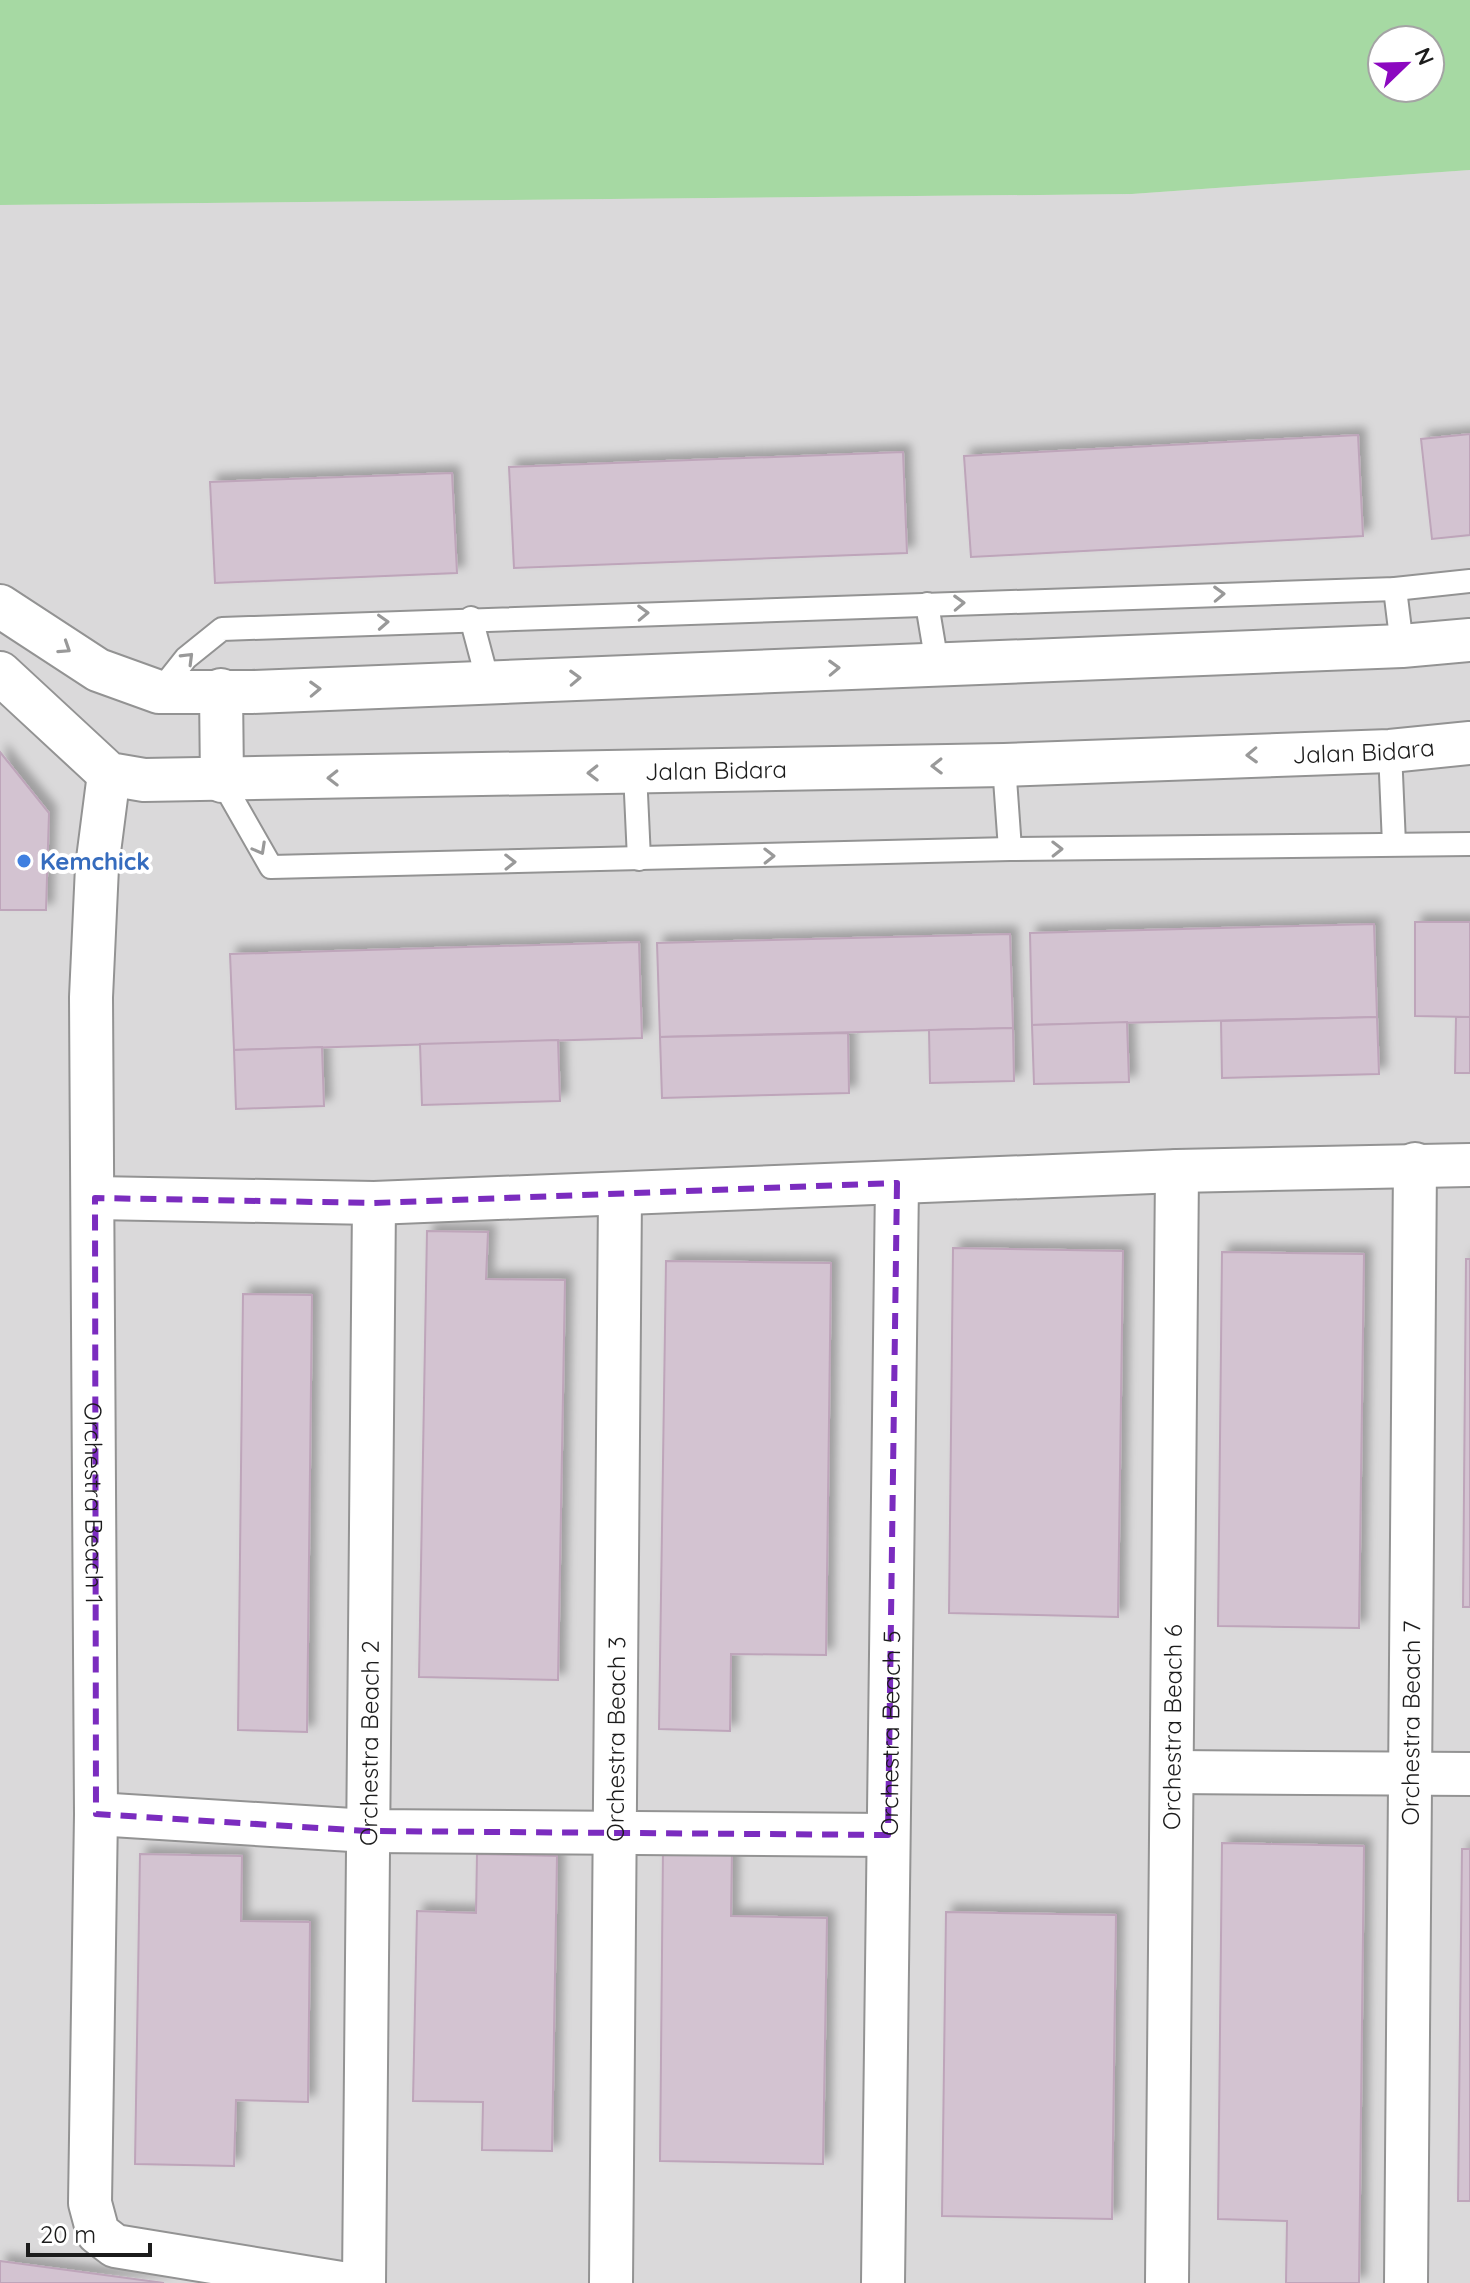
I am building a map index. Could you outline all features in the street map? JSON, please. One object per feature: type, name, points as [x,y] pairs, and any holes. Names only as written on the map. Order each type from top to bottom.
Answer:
[{"type":"street","points":[[0,606],[98,670],[159,692],[1402,646],[1470,640]]},
{"type":"street","points":[[0,673],[109,774]]},
{"type":"street","points":[[221,690],[222,781]]},
{"type":"street","name":"Jalan Bidara","points":[[109,774],[144,780],[222,781],[1004,765],[1390,751],[1470,743]]},
{"type":"street","name":"Orchestra Beach 1","points":[[109,774],[97,867],[91,997],[95,1198],[96,1814],[90,2203],[98,2233],[115,2246],[341,2283]]},
{"type":"street","name":"Orchestra Beach 7","points":[[1406,2283],[1415,1164]]},
{"type":"street","points":[[95,1198],[374,1203],[1177,1171],[1470,1165]]},
{"type":"street","name":"Orchestra Beach 6","points":[[1167,2283],[1177,1171]]},
{"type":"street","name":"Orchestra Beach 5","points":[[883,2283],[897,1183]]},
{"type":"street","name":"Orchestra Beach 3","points":[[611,2283],[620,1195]]},
{"type":"street","name":"Orchestra Beach 2","points":[[364,2283],[374,1203]]},
{"type":"street","points":[[1172,1772],[1470,1774]]},
{"type":"street","points":[[96,1814],[368,1831],[888,1835]]},
{"type":"lane","points":[[159,692],[186,658],[222,629],[471,618],[1395,589],[1470,581]]},
{"type":"lane","points":[[1395,589],[1402,646]]},
{"type":"lane","points":[[927,604],[937,664]]},
{"type":"lane","points":[[471,618],[488,682]]},
{"type":"lane","points":[[1390,751],[1394,844]]},
{"type":"lane","points":[[1004,765],[1010,849]]},
{"type":"lane","points":[[635,772],[639,859]]},
{"type":"lane","points":[[222,781],[271,867],[1010,849],[1470,844]]},
{"type":"highlighted area","points":[[897,1183],[888,1835],[368,1831],[96,1814],[95,1198],[374,1203]]},
{"type":"shaded area","points":[[0,0],[1470,0],[1470,170],[1132,194],[0,205]]},
{"type":"shaded area","points":[[1470,170],[1470,2283],[0,2283],[0,205],[1132,194]]},
{"type":"building","points":[[1470,434],[1470,535],[1432,539],[1421,439]]},
{"type":"building","points":[[1358,435],[1363,536],[971,557],[964,456]]},
{"type":"building","points":[[903,452],[907,553],[514,568],[509,467]]},
{"type":"building","points":[[452,473],[457,573],[215,583],[210,482]]},
{"type":"building","name":"Kemchick","points":[[0,752],[49,813],[46,910],[0,910]]},
{"type":"building","points":[[1415,922],[1470,922],[1470,1017],[1415,1016]]},
{"type":"building","points":[[1374,924],[1377,1017],[1032,1025],[1030,933]]},
{"type":"building","points":[[1010,934],[1013,1028],[660,1037],[657,943]]},
{"type":"building","points":[[639,942],[642,1038],[234,1050],[230,954]]},
{"type":"building","points":[[1377,1017],[1379,1074],[1222,1078],[1221,1021]]},
{"type":"building","points":[[1456,1017],[1470,1017],[1470,1073],[1455,1073]]},
{"type":"building","points":[[1127,1022],[1129,1082],[1034,1084],[1032,1025]]},
{"type":"building","points":[[1013,1028],[1014,1081],[930,1083],[929,1030]]},
{"type":"building","points":[[848,1033],[849,1093],[662,1098],[660,1037]]},
{"type":"building","points":[[558,1040],[560,1101],[422,1105],[420,1044]]},
{"type":"building","points":[[322,1047],[324,1106],[236,1109],[234,1050]]},
{"type":"building","points":[[427,1231],[488,1232],[486,1279],[565,1280],[558,1680],[419,1677]]},
{"type":"building","points":[[953,1248],[1123,1251],[1118,1617],[949,1613]]},
{"type":"building","points":[[1222,1252],[1364,1254],[1359,1628],[1218,1626]]},
{"type":"building","points":[[1466,1259],[1470,1259],[1470,1607],[1463,1607]]},
{"type":"building","points":[[666,1261],[831,1263],[826,1655],[731,1654],[730,1731],[659,1729]]},
{"type":"building","points":[[243,1294],[312,1295],[307,1732],[238,1730]]},
{"type":"building","points":[[1222,1843],[1364,1846],[1359,2283],[1286,2283],[1287,2221],[1218,2219]]},
{"type":"building","points":[[663,1848],[732,1849],[731,1916],[827,1918],[823,2164],[660,2161]]},
{"type":"building","points":[[1462,1849],[1470,1849],[1470,2201],[1458,2201]]},
{"type":"building","points":[[140,1854],[242,1856],[241,1921],[310,1922],[308,2102],[236,2100],[234,2166],[135,2164]]},
{"type":"building","points":[[477,1854],[557,1856],[552,2151],[482,2150],[483,2102],[413,2101],[417,1911],[476,1913]]},
{"type":"building","points":[[946,1912],[1116,1915],[1112,2219],[942,2216]]},
{"type":"building","points":[[0,2261],[164,2283],[0,2283]]},
{"type":"place","name":"Kemchick","points":[[24,861]]}]
